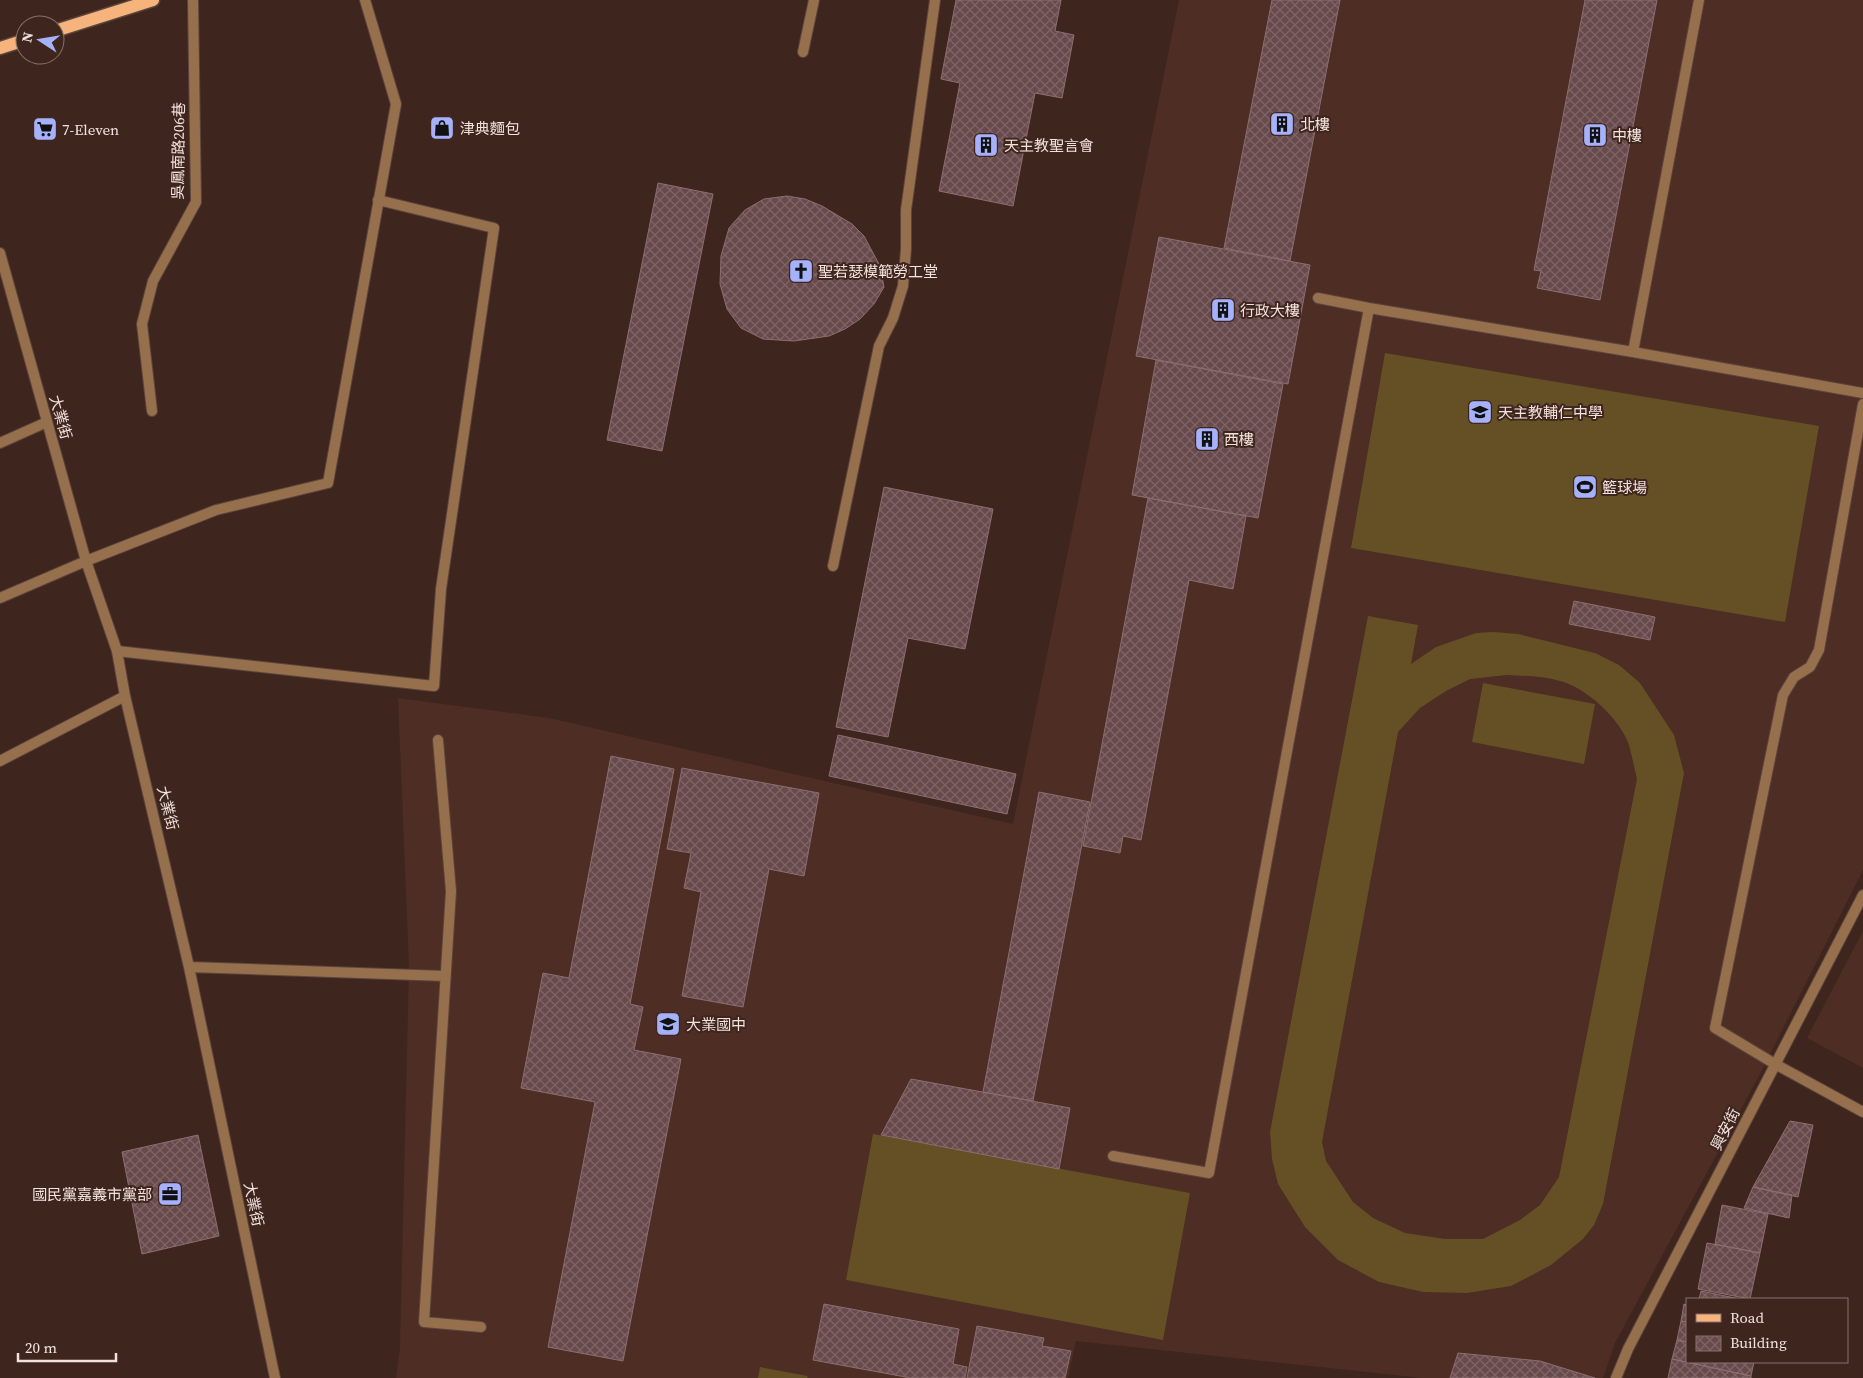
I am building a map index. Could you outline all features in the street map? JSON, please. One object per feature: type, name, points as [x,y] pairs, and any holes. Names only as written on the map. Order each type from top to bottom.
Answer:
[{"type":"main road","points":[[65,28],[153,0]]},
{"type":"main road","points":[[0,48],[15,43]]},
{"type":"street","name":"吳鳳南路206巷","points":[[152,411],[142,324],[153,281],[196,202],[192,0]]},
{"type":"street","points":[[0,598],[86,561],[216,510],[328,484],[396,104],[365,0]]},
{"type":"street","points":[[803,52],[814,0]]},
{"type":"street","points":[[833,566],[879,346],[892,318],[902,286],[906,248],[906,210],[935,0]]},
{"type":"street","points":[[1633,352],[1699,0]]},
{"type":"street","points":[[117,651],[434,686],[441,589],[494,228],[378,200]]},
{"type":"street","name":"大業街","points":[[0,253],[86,561],[117,651],[125,696],[189,967],[275,1378]]},
{"type":"street","points":[[1318,298],[1863,393]]},
{"type":"street","points":[[1113,1156],[1209,1173],[1369,308]]},
{"type":"street","points":[[1863,404],[1819,650],[1810,666],[1794,677],[1782,695],[1715,1028],[1863,1112]]},
{"type":"street","points":[[1,441],[47,422]]},
{"type":"street","points":[[0,761],[125,696]]},
{"type":"street","points":[[438,740],[451,891],[424,1322],[481,1327]]},
{"type":"street","name":"興安街","points":[[1616,1378],[1628,1349],[1863,895]]},
{"type":"street","points":[[189,967],[445,976]]},
{"type":"shaded area","name":"天主教輔仁中學","points":[[1179,0],[1863,0],[1863,870],[1759,1076],[1615,1343],[1603,1378],[1423,1378],[1076,1341],[1068,1378],[396,1378],[400,1347],[409,966],[398,698],[549,718],[1013,824]]},
{"type":"shaded area","name":"籃球場","points":[[1385,353],[1819,426],[1785,622],[1351,548]]},
{"type":"shaded area","points":[[1368,616],[1418,625],[1411,664],[1436,647],[1476,633],[1493,632],[1518,634],[1595,653],[1619,665],[1640,683],[1674,735],[1684,773],[1603,1204],[1594,1225],[1583,1239],[1551,1265],[1511,1286],[1467,1293],[1423,1292],[1379,1282],[1338,1260],[1305,1227],[1278,1184],[1272,1159],[1270,1132]],"holes":[[[1507,675],[1554,679],[1581,690],[1591,697],[1610,715],[1625,735],[1637,779],[1559,1177],[1540,1205],[1520,1220],[1483,1239],[1445,1239],[1405,1233],[1373,1218],[1353,1202],[1326,1161],[1322,1142],[1398,732],[1420,708],[1446,691],[1470,679]]]},
{"type":"shaded area","points":[[1483,683],[1595,704],[1584,764],[1472,742]]},
{"type":"shaded area","points":[[1863,931],[1863,1068],[1807,1038]]},
{"type":"shaded area","points":[[873,1134],[1190,1193],[1163,1340],[846,1280]]},
{"type":"shaded area","points":[[760,1367],[808,1376],[807,1378],[758,1378]]},
{"type":"building","name":"天主教聖言會","points":[[956,0],[1061,0],[1055,31],[1074,35],[1062,98],[1035,93],[1013,206],[939,191],[960,83],[941,79]]},
{"type":"building","name":"北樓","points":[[1272,0],[1340,0],[1290,261],[1224,248]]},
{"type":"building","name":"中樓","points":[[1585,0],[1657,0],[1600,300],[1537,288],[1541,271],[1534,270]]},
{"type":"building","points":[[658,183],[713,194],[662,451],[607,440]]},
{"type":"building","name":"聖若瑟模範勞工堂","points":[[787,196],[805,199],[822,206],[852,224],[864,236],[880,266],[884,287],[874,304],[860,319],[845,329],[829,336],[794,341],[763,339],[741,328],[727,309],[720,284],[721,256],[729,228],[745,210],[764,199]]},
{"type":"building","name":"行政大樓","points":[[1159,237],[1310,265],[1288,384],[1136,356]]},
{"type":"building","name":"西樓","points":[[1156,360],[1283,384],[1258,518],[1132,495]]},
{"type":"building","points":[[884,487],[993,509],[965,649],[908,638],[888,737],[836,727]]},
{"type":"building","points":[[1148,498],[1246,516],[1233,589],[1189,580],[1141,840],[1123,836],[1120,853],[1083,846]]},
{"type":"building","points":[[1574,601],[1655,617],[1650,640],[1569,624]]},
{"type":"building","points":[[838,735],[1016,774],[1007,814],[829,776]]},
{"type":"building","points":[[611,756],[674,769],[630,1004],[643,1007],[634,1050],[681,1059],[623,1361],[548,1347],[595,1102],[521,1088],[543,973],[569,978]]},
{"type":"building","points":[[682,768],[819,793],[804,876],[769,869],[743,1007],[682,996],[701,892],[684,888],[691,853],[667,849]]},
{"type":"building","points":[[1039,792],[1090,802],[1033,1101],[983,1092]]},
{"type":"building","points":[[911,1079],[1070,1108],[1059,1169],[881,1135]]},
{"type":"building","points":[[1790,1121],[1813,1125],[1798,1197],[1753,1187]]},
{"type":"building","name":"國民黨嘉義市黨部","points":[[198,1135],[219,1236],[142,1254],[122,1152]]},
{"type":"building","points":[[1753,1187],[1792,1195],[1789,1218],[1744,1208]]},
{"type":"building","points":[[1722,1205],[1768,1214],[1760,1253],[1715,1244]]},
{"type":"building","points":[[1707,1243],[1760,1253],[1750,1298],[1698,1289]]},
{"type":"building","points":[[1701,1291],[1735,1298],[1699,1298]]},
{"type":"building","points":[[824,1304],[959,1329],[953,1364],[967,1367],[965,1378],[911,1378],[813,1360]]},
{"type":"building","points":[[1684,1304],[1686,1305],[1686,1322],[1681,1321]]},
{"type":"building","points":[[1681,1321],[1686,1322],[1686,1342],[1677,1340]]},
{"type":"building","points":[[977,1326],[1044,1338],[1042,1346],[1071,1351],[1065,1378],[967,1378]]},
{"type":"building","points":[[1677,1340],[1686,1342],[1686,1362],[1672,1359]]},
{"type":"building","points":[[1458,1353],[1540,1361],[1595,1378],[1450,1378]]},
{"type":"building","points":[[1672,1359],[1751,1376],[1751,1378],[1668,1378]]},
{"type":"building","points":[[1691,1363],[1754,1363],[1751,1376]]},
{"type":"place","name":"北樓","points":[[1282,124]]},
{"type":"place","name":"津典麵包","points":[[442,128]]},
{"type":"place","name":"7-Eleven","points":[[45,129]]},
{"type":"place","name":"中樓","points":[[1595,135]]},
{"type":"place","name":"天主教聖言會","points":[[986,145]]},
{"type":"place","name":"聖若瑟模範勞工堂","points":[[801,271]]},
{"type":"place","name":"行政大樓","points":[[1223,310]]},
{"type":"place","name":"天主教輔仁中學","points":[[1480,412]]},
{"type":"place","name":"西樓","points":[[1207,439]]},
{"type":"place","name":"籃球場","points":[[1585,487]]},
{"type":"place","name":"大業國中","points":[[668,1024]]},
{"type":"place","name":"國民黨嘉義市黨部","points":[[170,1194]]}]
